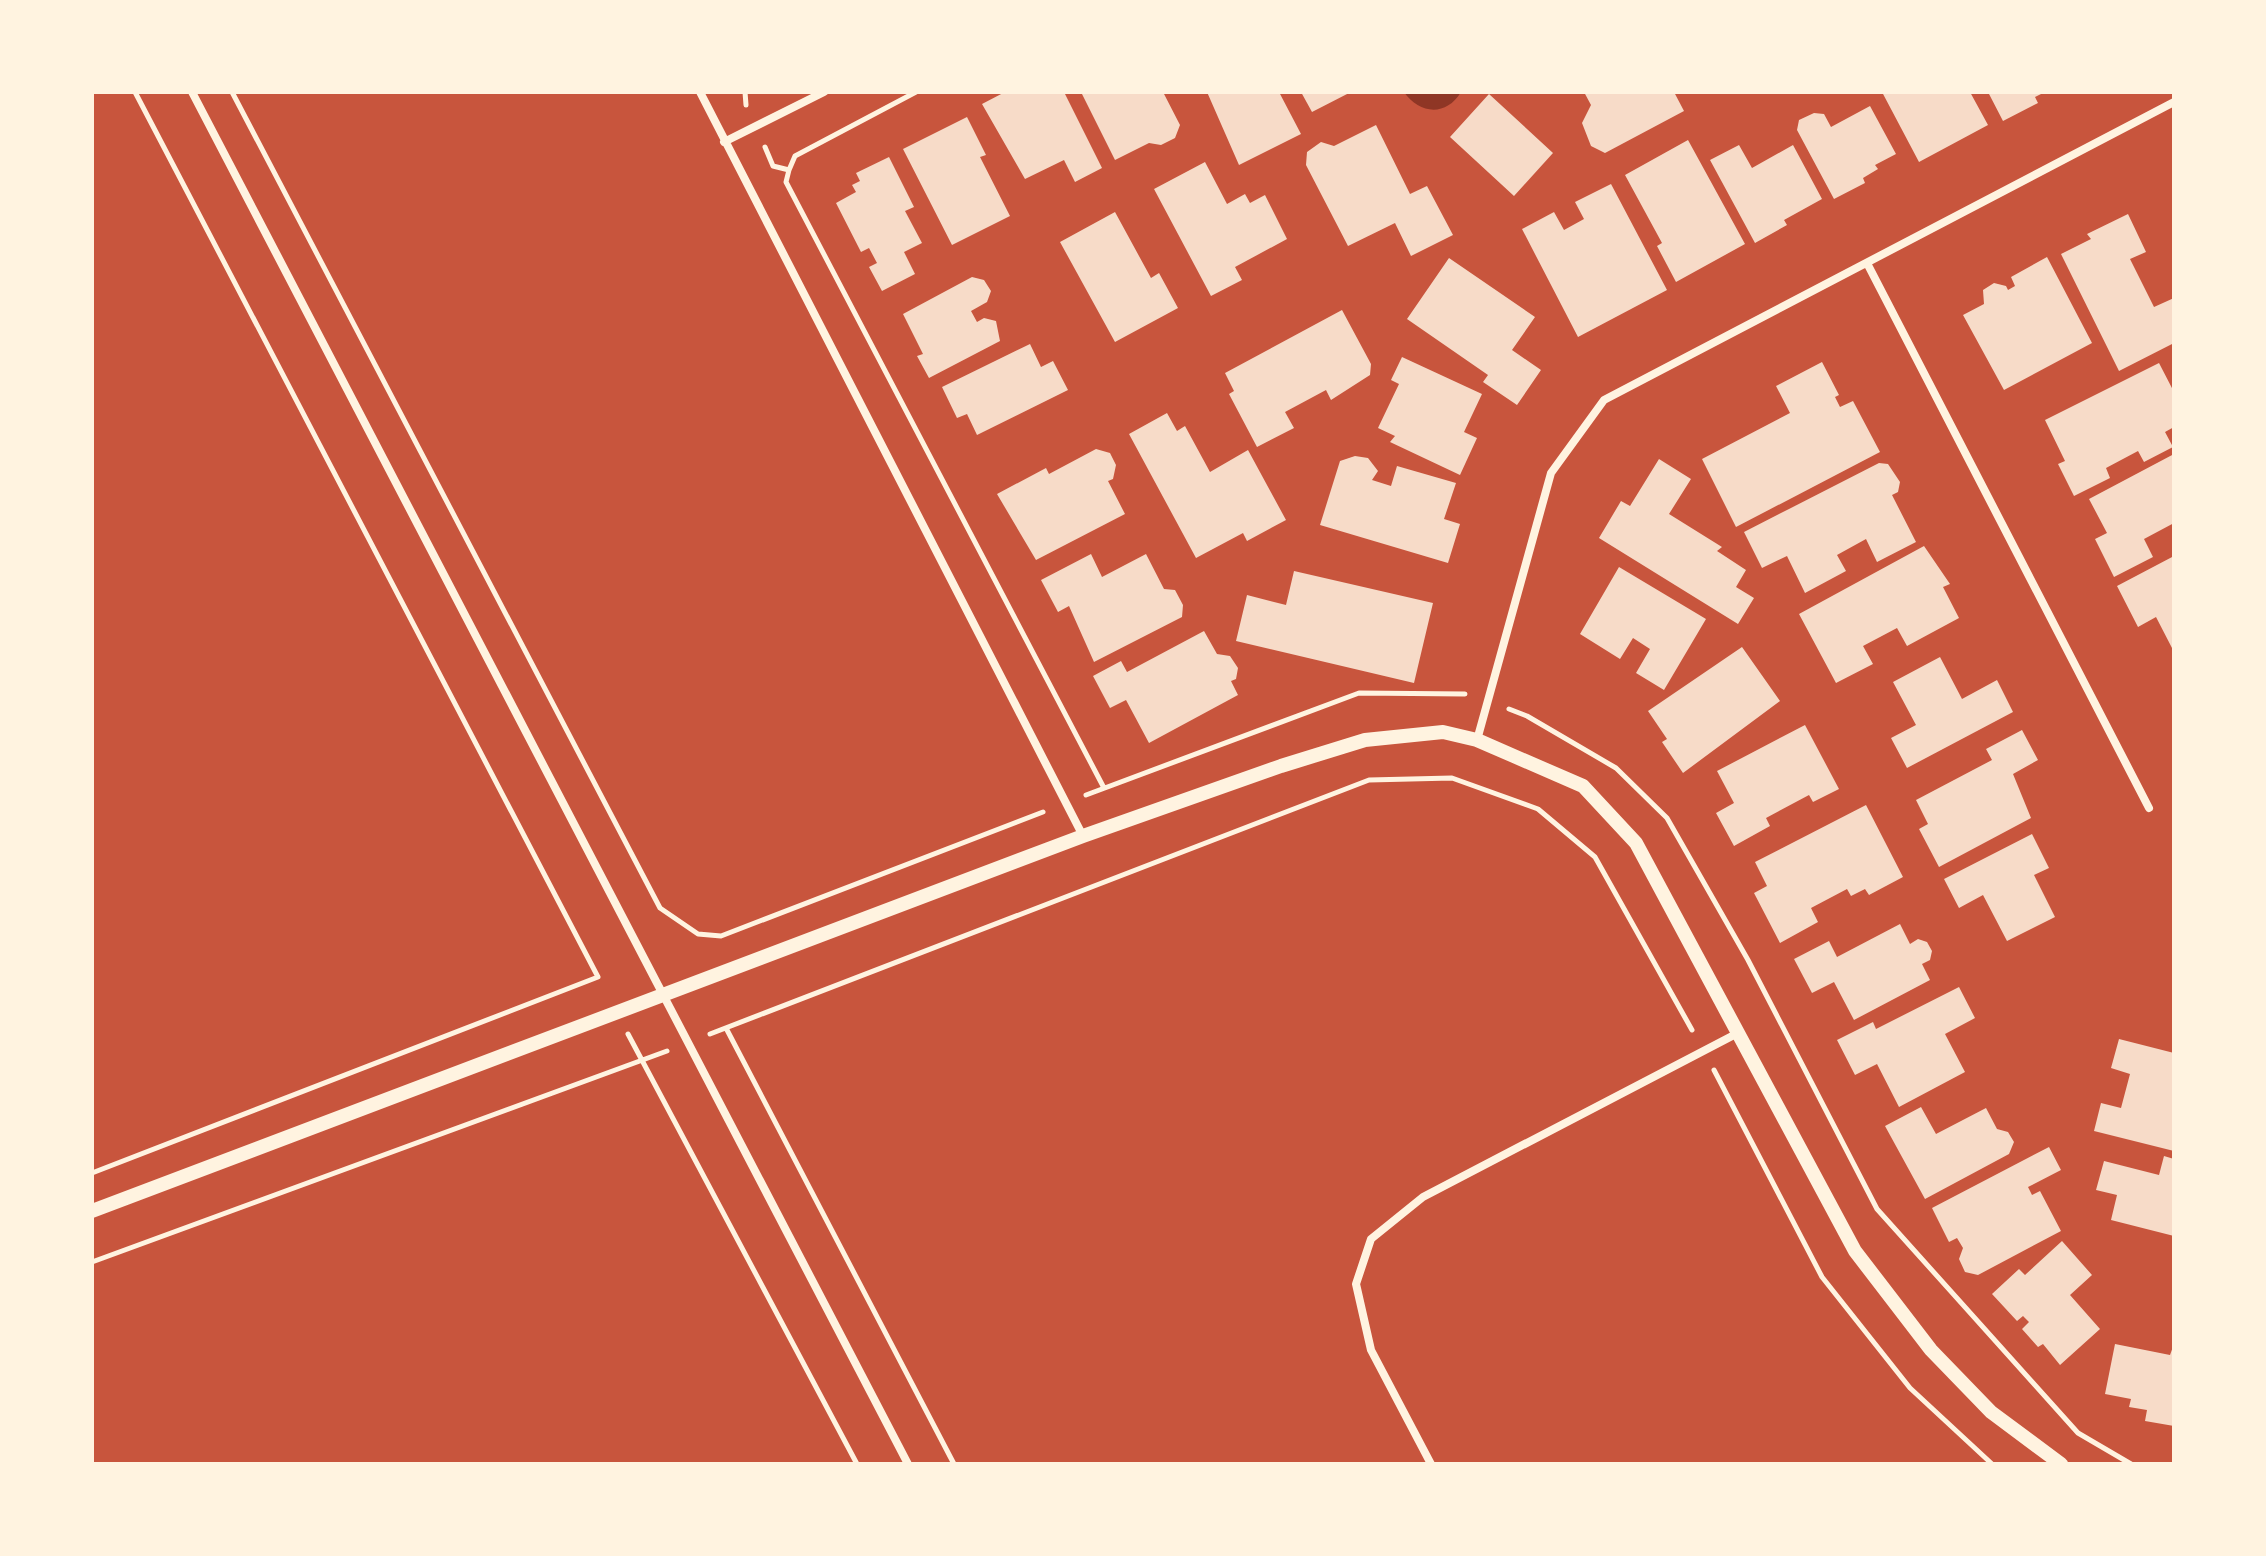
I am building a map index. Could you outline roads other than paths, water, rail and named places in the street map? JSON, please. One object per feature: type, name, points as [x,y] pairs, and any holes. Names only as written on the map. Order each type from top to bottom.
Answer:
[{"type":"street","points":[[192,92],[908,1464]]},
{"type":"street","points":[[700,92],[1083,836]]},
{"type":"street","points":[[724,142],[824,92]]},
{"type":"street","points":[[1477,740],[1551,473],[1604,400],[1868,265],[2174,102]]},
{"type":"street","points":[[1868,265],[2149,808]]},
{"type":"street","points":[[92,1211],[1083,836],[1281,766],[1365,740],[1443,732],[1477,740],[1583,786],[1636,843],[1855,1251],[1931,1350],[1991,1412],[2061,1464]]},
{"type":"street","points":[[1431,1464],[1371,1350],[1356,1284],[1371,1239],[1423,1197],[1736,1034]]}]
